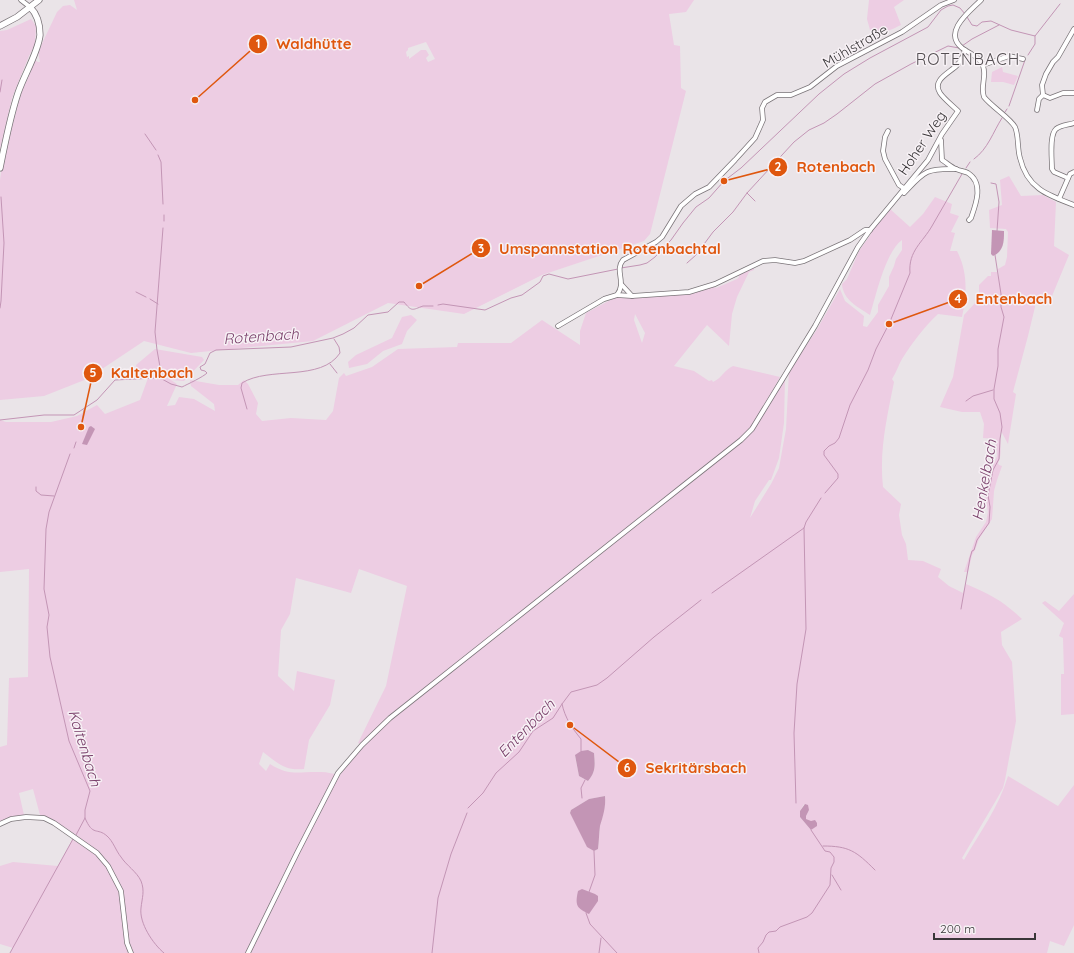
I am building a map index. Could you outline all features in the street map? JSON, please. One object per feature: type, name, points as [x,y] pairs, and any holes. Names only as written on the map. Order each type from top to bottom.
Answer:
[{"type":"main road","points":[[0,26],[17,17],[39,0]]},
{"type":"main road","points":[[0,168],[18,93],[39,42],[39,24],[35,12],[30,7]]},
{"type":"street","points":[[21,0],[30,7]]},
{"type":"street","name":"Mühlstraße","points":[[622,285],[619,268],[623,260],[656,242],[662,237],[680,206],[695,194],[709,187],[755,138],[763,120],[762,108],[765,102],[777,95],[791,96],[810,88],[837,66],[902,32],[935,9],[954,0]]},
{"type":"street","points":[[977,1],[959,22],[955,31],[956,38],[962,48],[977,57],[983,65],[984,77],[982,92],[984,97],[1015,127],[1020,158],[1027,176],[1036,187],[1045,194],[1074,205]]},
{"type":"street","points":[[1037,110],[1039,99],[1043,95],[1042,85],[1046,74],[1074,29]]},
{"type":"street","name":"Hoher Weg","points":[[248,953],[338,773],[362,745],[390,718],[701,472],[741,440],[752,429],[815,326],[858,247],[870,230],[928,160],[942,134],[958,111],[940,94],[938,84],[944,75],[959,64],[962,48]]},
{"type":"street","points":[[983,65],[1009,56],[1022,59]]},
{"type":"street","points":[[1043,95],[1050,98],[1063,93],[1074,93]]},
{"type":"street","points":[[1068,178],[1054,172],[1052,169],[1052,136],[1055,130],[1061,126],[1074,123]]},
{"type":"street","points":[[888,131],[885,137],[883,151],[885,159],[899,185],[904,189]]},
{"type":"street","points":[[942,134],[940,144],[943,169]]},
{"type":"street","points":[[942,160],[956,169],[969,174],[976,183],[977,195],[974,209],[969,220]]},
{"type":"street","points":[[897,198],[900,198],[926,172],[934,169],[956,169]]},
{"type":"street","points":[[1059,200],[1070,174],[1074,172]]},
{"type":"street","points":[[558,326],[604,300],[617,295],[632,296],[689,292],[715,284],[763,261],[775,260],[796,263],[804,262],[850,240],[865,230],[870,230]]},
{"type":"street","points":[[617,295],[622,285],[632,296]]},
{"type":"street","points":[[0,824],[11,819],[26,817],[44,818],[54,823],[97,853],[108,866],[121,891],[127,943],[131,953]]},
{"type":"shaded area","points":[[74,0],[694,0],[686,12],[669,14],[674,45],[680,46],[681,88],[686,91],[650,234],[644,241],[542,275],[464,314],[388,303],[313,341],[191,353],[144,341],[87,379],[44,396],[0,400],[1,172],[20,95],[35,60],[40,62],[38,52],[57,12],[63,6],[70,5],[77,10]],"holes":[[[426,42],[435,59],[428,62],[426,58],[429,55],[426,50],[421,50],[409,59],[406,52],[408,48]]]},
{"type":"shaded area","points":[[869,0],[904,0],[894,7],[901,25],[882,32],[874,32],[870,30],[867,19]]},
{"type":"shaded area","points":[[31,19],[36,26],[35,44],[12,98],[0,150],[0,31],[7,30]]},
{"type":"shaded area","points":[[1002,67],[1003,72],[1018,76],[1014,85],[1003,82],[991,82],[992,72]]},
{"type":"shaded area","points":[[1009,176],[1021,196],[1043,195],[1056,202],[1054,246],[1069,255],[1052,296],[1040,294],[1039,298],[1035,299],[1035,307],[1013,392],[1016,394],[1008,444],[1001,431],[1000,455],[998,463],[1002,466],[994,491],[992,519],[979,539],[972,555],[968,572],[964,572],[976,537],[986,522],[988,512],[985,494],[990,472],[997,456],[996,439],[983,438],[984,424],[980,412],[962,412],[940,407],[953,377],[964,315],[979,297],[979,285],[988,276],[991,276],[991,272],[997,272],[999,280],[998,269],[1005,265],[1007,257],[1008,232],[1006,229],[990,228],[989,210],[1002,205],[1000,180]]},
{"type":"shaded area","points":[[935,197],[952,204],[950,213],[959,216],[951,232],[955,233],[950,251],[957,251],[961,259],[965,275],[966,292],[964,309],[962,317],[938,314],[910,347],[892,379],[894,382],[886,421],[883,447],[883,487],[901,504],[899,515],[908,560],[923,561],[941,569],[938,577],[949,586],[963,593],[966,584],[975,588],[1009,607],[1022,619],[1001,632],[1002,645],[1012,662],[1016,721],[1003,788],[962,858],[964,860],[989,819],[1000,798],[1008,776],[1058,806],[1074,785],[1074,925],[1064,946],[1050,941],[1047,953],[132,953],[128,939],[123,896],[120,885],[110,866],[96,851],[70,831],[52,820],[40,815],[33,789],[19,793],[24,815],[0,821],[0,747],[7,745],[9,678],[28,677],[29,569],[0,572],[0,420],[6,422],[51,422],[77,416],[97,405],[105,414],[140,400],[148,378],[140,378],[136,365],[155,349],[202,357],[204,360],[184,381],[171,380],[177,384],[167,406],[175,405],[179,397],[194,399],[215,411],[214,404],[191,386],[190,380],[219,385],[238,385],[244,380],[248,384],[258,403],[256,414],[262,421],[291,418],[326,420],[333,411],[339,378],[344,373],[346,376],[372,367],[398,349],[457,347],[458,343],[511,343],[542,320],[580,345],[580,331],[586,313],[616,297],[667,294],[713,286],[716,288],[737,279],[739,274],[754,266],[754,270],[749,272],[737,297],[732,314],[729,346],[707,325],[674,366],[694,371],[709,381],[712,380],[713,382],[733,366],[780,377],[747,437],[785,378],[784,423],[779,458],[771,480],[769,480],[755,501],[750,518],[779,468],[786,429],[789,371],[816,331],[840,289],[845,301],[864,316],[863,326],[867,327],[878,312],[878,305],[889,286],[889,277],[896,259],[902,250],[902,240],[896,246],[886,263],[870,315],[848,299],[843,290],[842,284],[847,279],[859,251],[871,234],[870,233],[890,209],[910,227],[923,214]],"holes":[[[635,314],[645,333],[642,343],[634,320]],[[359,569],[407,586],[386,686],[358,743],[363,745],[340,775],[323,772],[289,772],[283,771],[270,764],[266,771],[259,764],[263,752],[277,763],[286,767],[291,769],[304,769],[309,740],[330,705],[335,680],[297,671],[294,691],[278,676],[281,630],[290,614],[296,578],[351,593]],[[588,750],[594,753],[594,768],[588,781],[579,776],[575,756]],[[605,796],[598,849],[594,851],[580,831],[570,813],[571,810],[589,799]],[[804,804],[809,810],[806,819],[817,825],[811,830],[800,817],[800,811]]]},
{"type":"shaded area","points":[[992,230],[1004,231],[1001,249],[993,256],[991,254]]},
{"type":"shaded area","points":[[411,315],[417,320],[407,331],[402,344],[383,351],[367,364],[349,368],[348,362],[356,355],[392,338],[402,317]]},
{"type":"shaded area","points":[[91,426],[95,429],[87,445],[82,444],[89,427]]},
{"type":"shaded area","points":[[1074,594],[1074,714],[1061,715],[1061,674],[1064,674],[1063,638],[1059,636],[1064,623],[1042,603],[1045,601],[1059,611]]},
{"type":"shaded area","points":[[588,750],[594,753],[595,765],[594,771],[588,781],[579,776],[575,755],[581,751]]},
{"type":"shaded area","points":[[605,796],[605,808],[600,826],[598,849],[594,851],[587,847],[570,813],[571,810],[589,799]]},
{"type":"shaded area","points":[[805,804],[808,805],[809,810],[806,819],[811,821],[815,820],[817,823],[817,826],[811,830],[800,817],[800,811]]},
{"type":"shaded area","points":[[73,839],[99,856],[109,871],[120,893],[126,948],[129,953],[10,953],[13,948],[0,944],[0,866],[13,862],[58,866]]},
{"type":"shaded area","points":[[582,889],[598,896],[598,901],[589,914],[581,910],[577,903],[578,891]]},
{"type":"waterway","name":"Rotenbach","points":[[967,17],[972,25],[977,26],[982,22],[991,21],[1011,30],[1035,36],[1060,4]]},
{"type":"waterway","name":"Rotenbach","points":[[621,268],[647,263],[655,257],[671,240],[696,207],[709,198],[724,181],[741,168],[819,94],[844,74],[870,58],[928,27],[941,10],[948,6],[953,5],[960,8],[965,14]]},
{"type":"waterway","points":[[962,46],[999,25]]},
{"type":"waterway","name":"Entenbach","points":[[1028,55],[1035,44],[1035,36]]},
{"type":"waterway","points":[[687,263],[696,255],[713,232],[733,212],[747,193],[794,142],[809,130],[824,123],[837,114],[875,84],[911,64],[948,46],[959,48]]},
{"type":"waterway","name":"Entenbach","points":[[1009,106],[1025,60]]},
{"type":"waterway","points":[[0,92],[2,80]]},
{"type":"waterway","name":"Entenbach","points":[[974,159],[987,145],[1002,118]]},
{"type":"waterway","points":[[145,134],[156,150]]},
{"type":"waterway","points":[[158,155],[161,162],[163,204]]},
{"type":"waterway","name":"Entenbach","points":[[966,168],[970,162]]},
{"type":"waterway","name":"Entenbach","points":[[825,493],[838,478],[838,474],[824,455],[824,451],[839,438],[850,405],[889,324],[910,273],[911,259],[962,174]]},
{"type":"waterway","name":"Henkelbach","points":[[991,183],[996,184],[999,202],[997,231]]},
{"type":"waterway","points":[[747,193],[755,201]]},
{"type":"waterway","points":[[0,308],[4,243],[1,197]]},
{"type":"waterway","points":[[164,215],[164,221]]},
{"type":"waterway","points":[[162,378],[155,332],[163,228]]},
{"type":"waterway","name":"Henkelbach","points":[[961,609],[972,551],[974,550],[977,540],[989,523],[990,507],[988,495],[993,470],[999,459],[1002,427],[1000,413],[994,399],[994,389],[998,366],[998,349],[1004,317],[1001,307],[1001,294],[995,255]]},
{"type":"waterway","name":"Rotenbach","points":[[438,305],[443,304],[485,310],[511,298],[522,295],[540,282],[543,276],[549,274],[568,279],[618,269]]},
{"type":"waterway","points":[[136,292],[146,297]]},
{"type":"waterway","points":[[150,299],[158,304]]},
{"type":"waterway","name":"Rotenbach","points":[[0,420],[44,415],[74,415],[97,400],[115,380],[155,378],[162,379],[171,384],[182,387],[207,373],[201,370],[200,367],[205,364],[210,353],[216,350],[291,347],[333,338],[343,334],[354,328],[368,315],[388,312],[399,302],[404,302],[411,309],[423,306],[433,306]]},
{"type":"waterway","points":[[247,409],[241,388],[242,383],[253,378],[266,375],[308,371],[320,368],[331,362],[340,353],[339,347],[334,339]]},
{"type":"waterway","points":[[330,364],[337,373]]},
{"type":"waterway","points":[[966,401],[973,396],[993,390]]},
{"type":"waterway","name":"Kaltenbach","points":[[82,421],[84,410]]},
{"type":"waterway","name":"Kaltenbach","points":[[74,448],[76,442]]},
{"type":"waterway","name":"Kaltenbach","points":[[70,454],[49,512],[46,529],[44,589],[49,615],[47,627],[50,657],[69,741],[90,791],[85,810],[85,818],[76,835]]},
{"type":"waterway","points":[[36,487],[36,491],[41,495],[54,496]]},
{"type":"waterway","name":"Entenbach","points":[[712,593],[804,528],[806,522],[821,498]]},
{"type":"waterway","points":[[796,803],[794,733],[797,684],[806,629],[804,528]]},
{"type":"waterway","name":"Entenbach","points":[[468,808],[483,793],[496,773],[519,752],[533,731],[553,718],[571,692],[597,685],[607,678],[654,637],[701,600]]},
{"type":"waterway","points":[[562,704],[569,723],[581,739],[581,751]]},
{"type":"waterway","points":[[582,798],[581,788],[585,780]]},
{"type":"waterway","name":"Entenbach","points":[[432,953],[438,898],[451,854],[467,813]]},
{"type":"waterway","points":[[85,818],[90,828],[104,833],[109,838],[119,855],[141,881],[143,888],[141,908],[142,920],[151,939],[164,953]]},
{"type":"waterway","points":[[759,953],[758,948],[769,932],[776,931],[780,927],[807,917],[812,913],[830,885],[831,868],[834,862],[834,857],[830,852],[825,851],[811,830]]},
{"type":"waterway","name":"Kaltenbach","points":[[10,953],[73,839]]},
{"type":"waterway","points":[[823,846],[839,847],[852,851],[863,858],[875,870]]},
{"type":"waterway","points":[[589,892],[595,875],[594,851]]},
{"type":"waterway","points":[[832,875],[841,890]]},
{"type":"waterway","points":[[586,913],[590,924],[617,953]]},
{"type":"waterway","points":[[599,953],[601,938]]},
{"type":"place","name":"Waldhütte","points":[[195,100]]},
{"type":"place","name":"Rotenbach","points":[[724,181]]},
{"type":"place","name":"Umspannstation Rotenbachtal","points":[[419,286]]},
{"type":"place","name":"Entenbach","points":[[889,324]]},
{"type":"place","name":"Kaltenbach","points":[[81,427]]},
{"type":"place","name":"Sekritärsbach","points":[[570,725]]},
{"type":"district","name":"ROTENBACH","points":[[968,59]]}]
